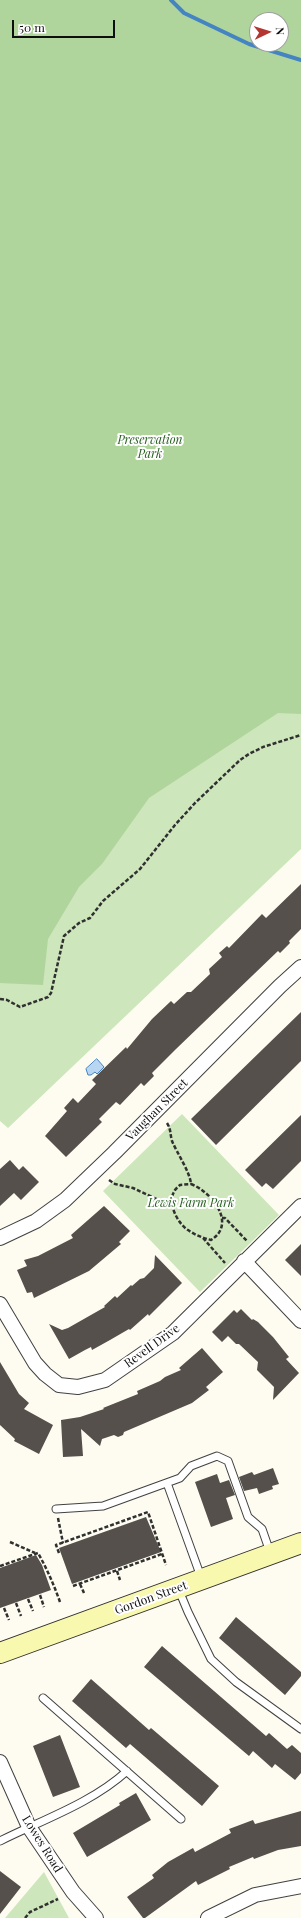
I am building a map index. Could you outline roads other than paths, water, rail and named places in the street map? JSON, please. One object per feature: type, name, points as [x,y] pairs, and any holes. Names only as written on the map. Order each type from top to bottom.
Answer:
[{"type":"main road","name":"Gordon Street","points":[[0,1653],[301,1543]]},
{"type":"street","name":"Vaughan Street","points":[[0,1238],[36,1221],[65,1200],[114,1153],[280,986],[301,967]]},
{"type":"street","name":"Revell Drive","points":[[0,1304],[34,1363],[44,1374],[59,1385],[78,1387],[105,1380],[173,1333],[301,1206]]},
{"type":"street","points":[[244,1261],[301,1321]]},
{"type":"street","name":"Lowes Road","points":[[0,1762],[29,1827],[73,1892],[96,1918]]},
{"type":"street","points":[[208,1918],[255,1895],[301,1886]]},
{"type":"lane","points":[[56,1509],[103,1506],[180,1478],[191,1466],[217,1456],[228,1461],[248,1517],[262,1529],[271,1554]]},
{"type":"lane","points":[[167,1483],[202,1579]]},
{"type":"lane","points":[[178,1588],[211,1658],[236,1682],[301,1730]]},
{"type":"lane","points":[[43,1698],[181,1819]]},
{"type":"lane","points":[[0,1841],[97,1794],[112,1784],[126,1771]]},
{"type":"water","points":[[97,1059],[104,1067],[97,1074],[95,1072],[88,1075],[86,1069]]},
{"type":"waterway","points":[[171,0],[184,13],[249,44],[301,60]]},
{"type":"park label","name":"Preservation Park","points":[[150,447]]},
{"type":"park label","name":"Lewis Farm Park","points":[[191,1203]]}]
